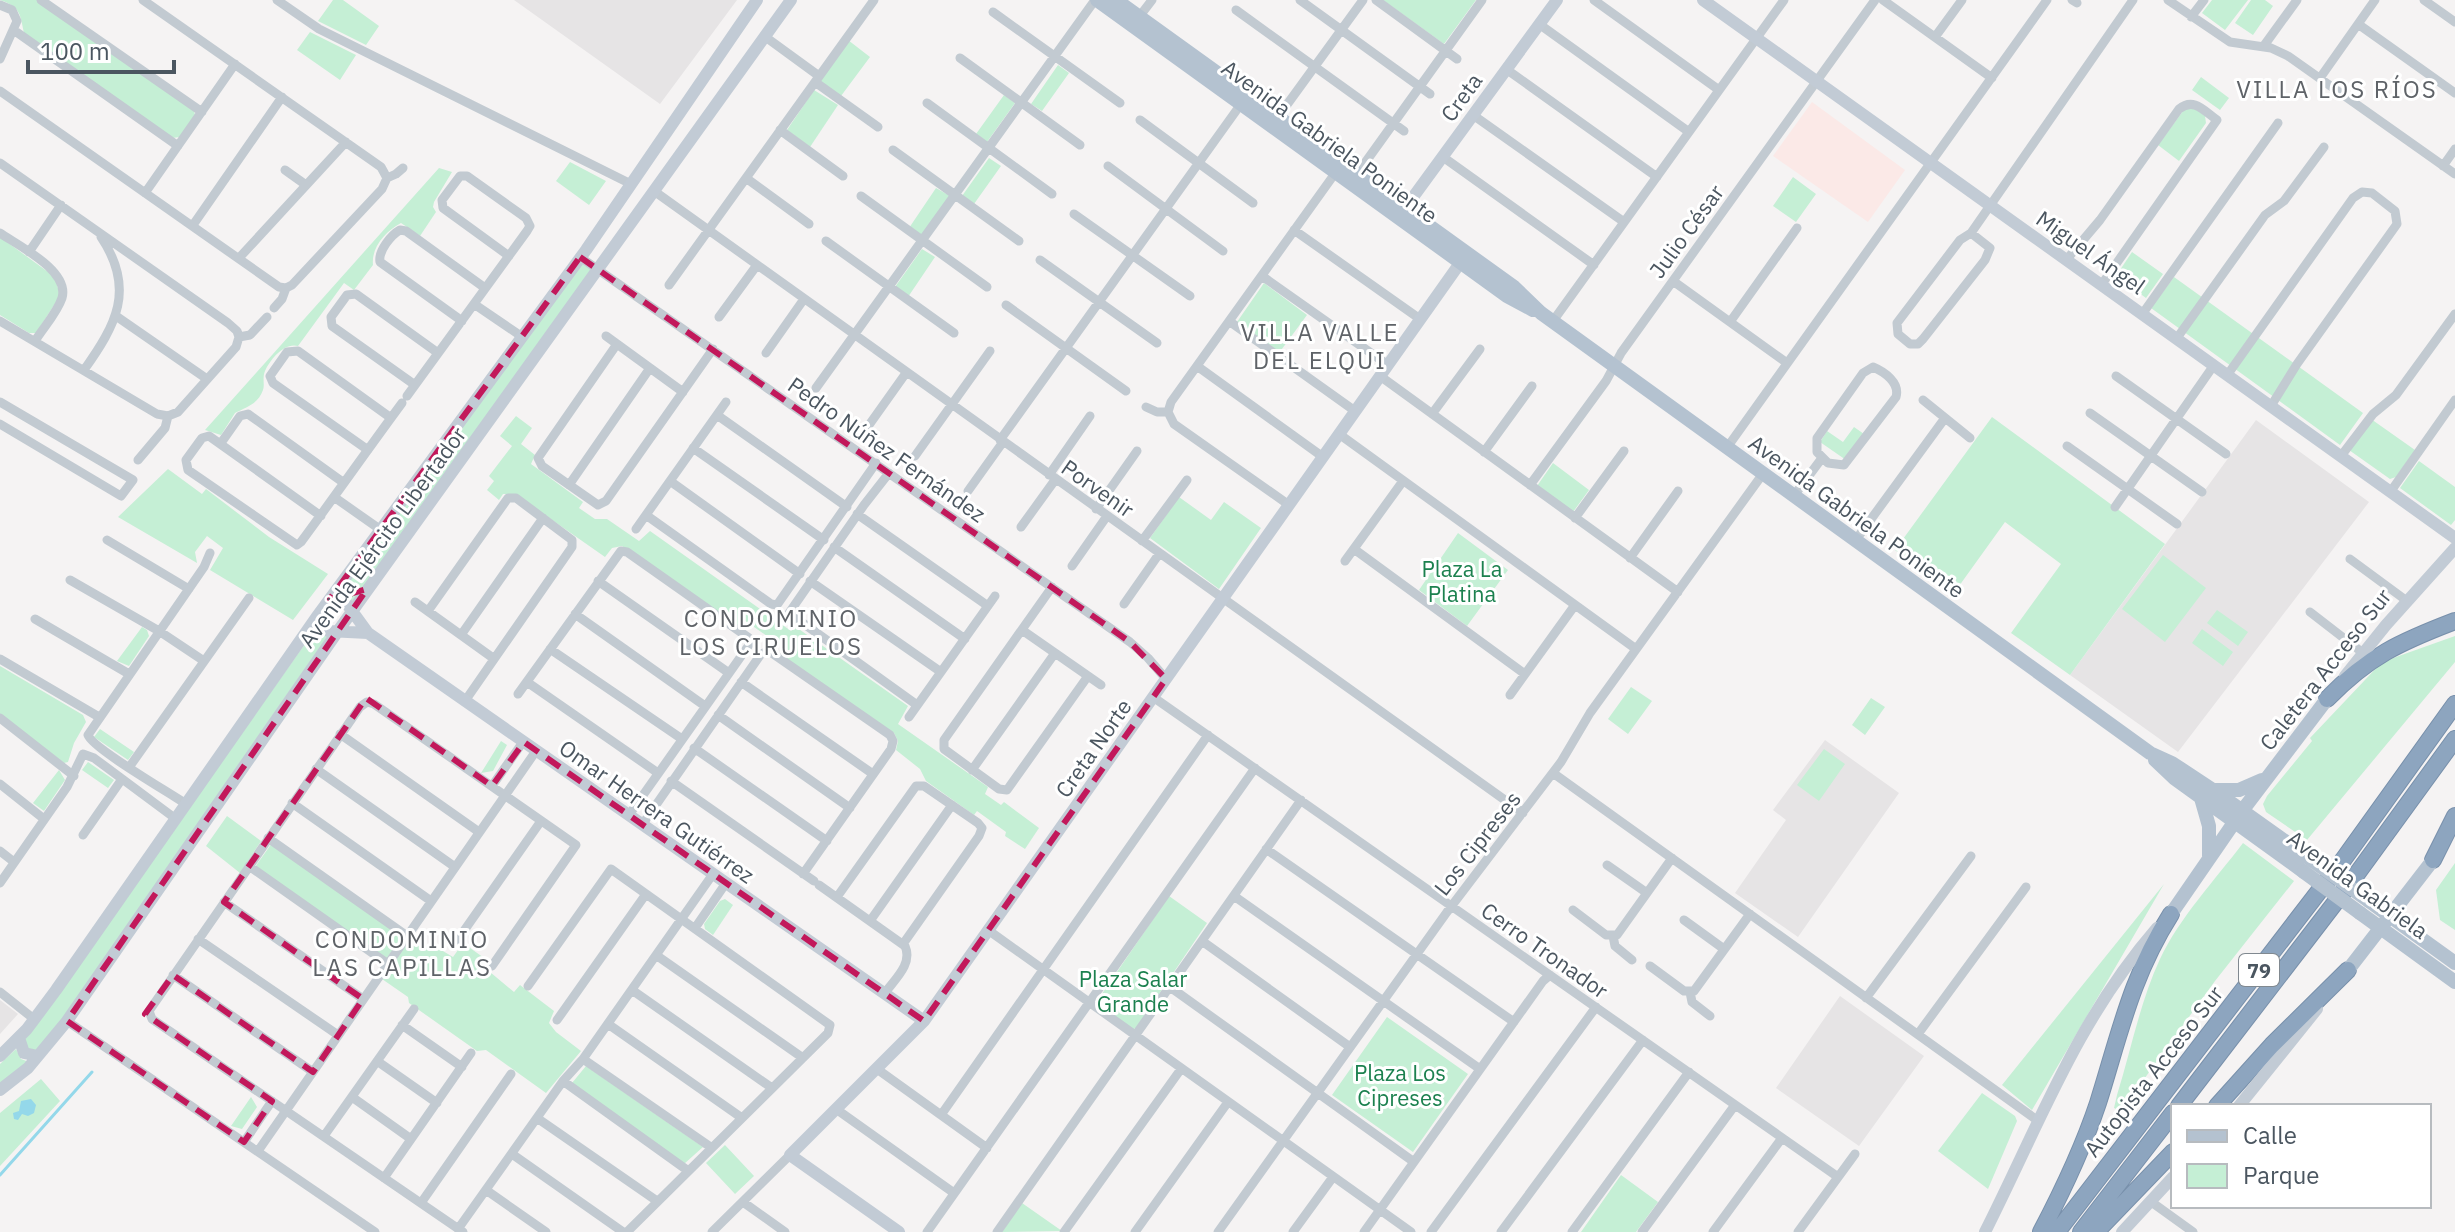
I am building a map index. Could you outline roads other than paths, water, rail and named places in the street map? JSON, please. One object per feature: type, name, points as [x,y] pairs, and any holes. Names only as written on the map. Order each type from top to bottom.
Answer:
[{"type":"highway","points":[[2327,699],[2356,671],[2387,649],[2455,621]]},
{"type":"highway","name":"Autopista Acceso Sur","points":[[2057,1232],[2343,860],[2455,704]]},
{"type":"highway","name":"Autopista Acceso Sur","points":[[2181,1104],[2351,882],[2455,739]]},
{"type":"highway","points":[[2433,860],[2455,816]]},
{"type":"highway","points":[[2041,1232],[2088,1130],[2137,975],[2171,914]]},
{"type":"highway","points":[[2219,1104],[2348,970]]},
{"type":"highway","name":"Autopista Acceso Sur","points":[[2081,1232],[2171,1116]]},
{"type":"highway","points":[[2096,1232],[2171,1154]]},
{"type":"main road","name":"Avenida Ejército Libertador","points":[[0,1056],[34,1019],[318,615],[580,257],[757,0]]},
{"type":"main road","name":"Avenida Ejército Libertador","points":[[0,1090],[38,1056],[67,1021],[338,631],[791,0]]},
{"type":"main road","name":"Avenida Gabriela Poniente","points":[[1096,0],[1336,172],[1402,213],[1517,302],[1547,317],[2150,753],[2167,773],[2207,794],[2238,816]]},
{"type":"main road","name":"Avenida Gabriela Poniente","points":[[1116,0],[1357,174],[1402,213]]},
{"type":"main road","name":"Creta","points":[[1402,213],[1557,0]]},
{"type":"main road","name":"Miguel Ángel","points":[[1703,0],[2455,538]]},
{"type":"main road","points":[[683,106],[688,117],[702,122]]},
{"type":"main road","points":[[631,184],[639,199],[635,217]]},
{"type":"main road","name":"Creta Norte","points":[[790,1155],[924,1021],[1464,258]]},
{"type":"main road","name":"Caletera Acceso Sur","points":[[2171,914],[2238,816],[2327,699],[2455,548]]},
{"type":"main road","name":"Omar Herrera Gutiérrez","points":[[329,600],[344,600],[368,633],[924,1021]]},
{"type":"main road","points":[[318,615],[323,629],[368,633]]},
{"type":"main road","points":[[2208,859],[2207,794],[2239,790],[2269,775]]},
{"type":"main road","name":"Avenida Gabriela","points":[[2238,816],[2410,939],[2455,963]]},
{"type":"main road","points":[[2241,1104],[2455,830]]},
{"type":"main road","points":[[2361,954],[2410,939],[2411,889]]},
{"type":"main road","points":[[1985,1232],[2037,1120],[2096,1009],[2135,955],[2171,914]]},
{"type":"main road","name":"Avenida Gabriela","points":[[2410,939],[2455,982]]},
{"type":"main road","points":[[19,1038],[24,1053],[38,1056]]},
{"type":"main road","points":[[790,1155],[899,1232]]},
{"type":"main road","points":[[2122,1232],[2171,1179]]},
{"type":"street","points":[[41,0],[202,112]]},
{"type":"street","points":[[143,0],[381,167],[387,178]]},
{"type":"street","points":[[277,0],[291,4],[319,29],[631,184]]},
{"type":"street","points":[[669,285],[874,0]]},
{"type":"street","points":[[816,388],[1096,0]]},
{"type":"street","points":[[1139,17],[1152,0]]},
{"type":"street","points":[[1300,0],[1430,94]]},
{"type":"street","points":[[1278,117],[1363,0]]},
{"type":"street","points":[[1376,0],[1457,59]]},
{"type":"street","points":[[1357,174],[1482,0]]},
{"type":"street","points":[[1594,0],[1719,90]]},
{"type":"street","points":[[1547,317],[1594,265],[1784,0]]},
{"type":"street","name":"Julio César","points":[[1530,485],[1875,0]]},
{"type":"street","points":[[1883,0],[1992,78]]},
{"type":"street","points":[[1935,37],[1962,0]]},
{"type":"street","points":[[1726,449],[2047,0]]},
{"type":"street","points":[[1971,233],[1990,248],[1985,260],[1923,339],[1918,344],[1910,344],[1898,334],[1897,323],[1960,240],[1971,233],[2133,0]]},
{"type":"street","points":[[2168,0],[2230,42],[2283,53],[2455,174]]},
{"type":"street","points":[[2191,17],[2204,0]]},
{"type":"street","points":[[2263,47],[2297,0]]},
{"type":"street","points":[[2320,78],[2375,0]]},
{"type":"street","points":[[2424,0],[2455,22]]},
{"type":"street","points":[[0,5],[16,15],[17,24],[0,59]]},
{"type":"street","points":[[1236,10],[1404,131]]},
{"type":"street","points":[[993,12],[1120,103]]},
{"type":"street","points":[[1539,24],[1689,132]]},
{"type":"street","points":[[2358,24],[2455,93]]},
{"type":"street","points":[[15,31],[178,146]]},
{"type":"street","points":[[764,36],[878,127]]},
{"type":"street","points":[[960,58],[1080,145]]},
{"type":"street","points":[[145,193],[235,64]]},
{"type":"street","points":[[1506,69],[1657,177]]},
{"type":"street","points":[[0,91],[279,287],[292,285],[382,189],[387,178],[403,168]]},
{"type":"street","points":[[193,225],[282,97]]},
{"type":"street","points":[[927,103],[1052,194]]},
{"type":"street","points":[[968,491],[1241,104]]},
{"type":"street","points":[[2067,259],[2100,220],[2179,109],[2185,104],[2197,105],[2217,120],[2102,284]]},
{"type":"street","points":[[1473,115],[1624,222]]},
{"type":"street","points":[[1140,120],[1253,203]]},
{"type":"street","points":[[2143,313],[2278,123]]},
{"type":"street","points":[[780,130],[843,176]]},
{"type":"street","points":[[239,258],[346,142]]},
{"type":"street","points":[[2177,338],[2265,215],[2284,201],[2324,147]]},
{"type":"street","points":[[2443,166],[2455,149]]},
{"type":"street","points":[[893,150],[1019,241]]},
{"type":"street","points":[[1443,157],[1594,265]]},
{"type":"street","points":[[0,163],[228,323],[239,337],[236,347],[178,412],[168,416],[157,414],[0,321]]},
{"type":"street","points":[[1108,166],[1223,251]]},
{"type":"street","points":[[285,170],[306,185]]},
{"type":"street","points":[[1289,505],[1174,424],[1168,412],[1171,402],[1336,172]]},
{"type":"street","points":[[321,516],[209,436],[202,438],[186,460],[186,468],[292,544],[301,542],[321,516],[404,399],[529,229],[528,220],[467,176],[458,177],[442,200],[443,208],[509,256]]},
{"type":"street","points":[[746,178],[809,224]]},
{"type":"street","name":"Porvenir","points":[[654,191],[1523,813]]},
{"type":"street","points":[[2228,374],[2353,198],[2362,192],[2372,193],[2395,211],[2397,224],[2297,364],[2271,406]]},
{"type":"street","points":[[861,196],[987,287]]},
{"type":"street","points":[[29,252],[61,205]]},
{"type":"street","points":[[1074,214],[1190,296]]},
{"type":"street","points":[[1730,322],[1797,228]]},
{"type":"street","points":[[84,370],[106,339],[116,316],[119,294],[117,271],[111,253],[93,229]]},
{"type":"street","points":[[1294,230],[1420,319]]},
{"type":"street","points":[[462,321],[380,262],[380,253],[394,233],[406,231],[485,288]]},
{"type":"street","points":[[0,233],[56,273],[63,289],[61,302],[35,341]]},
{"type":"street","points":[[826,241],[954,333]]},
{"type":"street","name":"Pedro Núñez Fernández","points":[[580,257],[1139,649],[1166,679]]},
{"type":"street","points":[[1040,260],[1157,343]]},
{"type":"street","points":[[117,271],[127,263],[139,261]]},
{"type":"street","points":[[719,317],[757,265]]},
{"type":"street","points":[[1262,276],[1384,371],[1432,414],[1678,592]]},
{"type":"street","points":[[1673,281],[1787,363]]},
{"type":"street","points":[[274,308],[286,288]]},
{"type":"street","points":[[415,385],[332,326],[331,317],[345,297],[356,294],[438,353]]},
{"type":"street","points":[[766,353],[804,299]]},
{"type":"street","points":[[474,304],[521,336]]},
{"type":"street","points":[[1006,305],[1126,391]]},
{"type":"street","points":[[2341,456],[2373,414],[2396,395],[2455,314]]},
{"type":"street","points":[[116,316],[207,379]]},
{"type":"street","points":[[239,337],[250,335],[267,317]]},
{"type":"street","points":[[1229,321],[1355,411]]},
{"type":"street","points":[[606,336],[683,392]]},
{"type":"street","points":[[617,344],[539,456],[540,465],[596,504],[605,503],[713,349]]},
{"type":"street","points":[[1432,414],[1480,349]]},
{"type":"street","points":[[368,450],[274,384],[272,372],[287,352],[298,351],[391,418]]},
{"type":"street","points":[[915,456],[990,351]]},
{"type":"street","points":[[2115,507],[2214,365]]},
{"type":"street","points":[[1197,366],[1323,457]]},
{"type":"street","points":[[569,485],[650,368]]},
{"type":"street","points":[[1869,368],[1878,369],[1897,387],[1896,397],[1844,465],[1822,458],[1816,445],[1821,431],[1863,373],[1869,368]]},
{"type":"street","points":[[869,425],[906,373]]},
{"type":"street","points":[[2116,376],[2226,454]]},
{"type":"street","points":[[1484,452],[1532,386]]},
{"type":"street","points":[[1923,400],[1970,438]]},
{"type":"street","points":[[2391,491],[2455,400]]},
{"type":"street","points":[[0,402],[133,480],[121,496],[0,424]]},
{"type":"street","points":[[636,529],[726,402]]},
{"type":"street","points":[[1146,407],[1154,412],[1168,412]]},
{"type":"street","points":[[2090,413],[2202,492]]},
{"type":"street","points":[[221,443],[240,416],[248,414],[344,483]]},
{"type":"street","points":[[717,415],[847,507]]},
{"type":"street","points":[[138,460],[165,428],[168,416]]},
{"type":"street","points":[[1021,527],[1090,416]]},
{"type":"street","points":[[1855,541],[1945,418]]},
{"type":"street","points":[[1339,434],[1636,649]]},
{"type":"street","points":[[2067,446],[2177,524]]},
{"type":"street","points":[[693,448],[824,540]]},
{"type":"street","points":[[1096,509],[1137,451]]},
{"type":"street","points":[[1575,518],[1624,451]]},
{"type":"street","points":[[1793,497],[1822,458]]},
{"type":"street","points":[[646,515],[773,605],[781,602],[876,463]]},
{"type":"street","points":[[889,473],[791,608],[790,616],[917,705]]},
{"type":"street","name":"Los Cipreses","points":[[1218,1232],[1451,906],[1553,773],[1584,722],[1762,475]]},
{"type":"street","points":[[1142,541],[1187,480]]},
{"type":"street","points":[[670,481],[800,574]]},
{"type":"street","points":[[1345,561],[1403,481]]},
{"type":"street","points":[[1630,558],[1678,491]]},
{"type":"street","points":[[334,497],[381,530]]},
{"type":"street","points":[[428,611],[505,499],[516,498],[570,538],[573,545],[465,701]]},
{"type":"street","points":[[857,514],[988,606]]},
{"type":"street","points":[[1072,566],[1107,516]]},
{"type":"street","points":[[461,635],[543,518]]},
{"type":"street","points":[[107,540],[189,589]]},
{"type":"street","points":[[834,547],[965,639]]},
{"type":"street","points":[[1354,549],[1525,674]]},
{"type":"street","points":[[518,694],[619,552],[625,551],[748,636],[750,642],[629,815]]},
{"type":"street","points":[[186,804],[89,740],[89,732],[189,589],[210,553]]},
{"type":"street","points":[[1124,604],[1159,554]]},
{"type":"street","points":[[2350,559],[2407,601]]},
{"type":"street","points":[[70,580],[204,661]]},
{"type":"street","points":[[598,581],[729,673]]},
{"type":"street","points":[[810,581],[941,672]]},
{"type":"street","points":[[1052,587],[943,743],[944,749],[999,789],[1009,788],[1088,676]]},
{"type":"street","points":[[909,717],[995,596]]},
{"type":"street","points":[[130,766],[249,598]]},
{"type":"street","points":[[415,602],[493,658]]},
{"type":"street","points":[[1510,695],[1575,605]]},
{"type":"street","points":[[2310,612],[2363,653]]},
{"type":"street","points":[[575,614],[705,706]]},
{"type":"street","points":[[35,619],[129,674]]},
{"type":"street","points":[[1022,630],[1101,685]]},
{"type":"street","points":[[550,649],[682,739]]},
{"type":"street","points":[[642,825],[761,654],[769,651],[893,739],[893,746],[803,874]]},
{"type":"street","points":[[972,770],[1055,653]]},
{"type":"street","points":[[0,659],[99,717]]},
{"type":"street","points":[[527,682],[658,773]]},
{"type":"street","points":[[741,682],[873,774]]},
{"type":"street","name":"Cerro Tronador","points":[[1153,697],[1838,1177]]},
{"type":"street","points":[[492,966],[576,845],[367,702],[340,734],[149,1009],[149,1014],[461,1230],[563,1081],[583,1059],[713,874]]},
{"type":"street","points":[[718,715],[850,808]]},
{"type":"street","points":[[0,718],[74,776]]},
{"type":"street","points":[[340,734],[479,832]]},
{"type":"street","points":[[941,1115],[1208,735]]},
{"type":"street","points":[[492,786],[523,742]]},
{"type":"street","points":[[694,748],[827,841]]},
{"type":"street","points":[[258,1151],[536,751]]},
{"type":"street","points":[[0,883],[74,776],[79,758],[85,754],[176,819]]},
{"type":"street","points":[[927,1232],[1255,768]]},
{"type":"street","points":[[316,769],[455,867]]},
{"type":"street","points":[[1553,773],[2037,1120]]},
{"type":"street","points":[[83,835],[122,779]]},
{"type":"street","points":[[671,781],[903,944],[907,951],[906,963],[884,994]]},
{"type":"street","points":[[0,784],[44,819]]},
{"type":"street","points":[[837,897],[916,786],[924,786],[952,805],[980,825],[982,831],[903,944]]},
{"type":"street","points":[[997,1232],[1301,800]]},
{"type":"street","points":[[292,803],[431,901]]},
{"type":"street","points":[[870,921],[952,805]]},
{"type":"street","points":[[454,945],[541,821]]},
{"type":"street","points":[[268,838],[407,936]]},
{"type":"street","points":[[1266,849],[1514,1022]]},
{"type":"street","points":[[0,851],[14,862]]},
{"type":"street","points":[[1866,998],[1971,856]]},
{"type":"street","points":[[1573,910],[1606,935],[1619,933],[1672,858]]},
{"type":"street","points":[[1607,865],[1647,893]]},
{"type":"street","points":[[249,866],[388,964]]},
{"type":"street","points":[[512,1154],[625,1232],[831,1027],[611,869],[528,986]]},
{"type":"street","points":[[695,928],[726,883]]},
{"type":"street","points":[[1918,1034],[2026,887]]},
{"type":"street","points":[[557,1020],[646,894]]},
{"type":"street","points":[[1234,896],[1480,1069]]},
{"type":"street","points":[[224,902],[363,999]]},
{"type":"street","points":[[1650,966],[1684,991],[1690,992],[1750,914]]},
{"type":"street","points":[[1684,920],[1724,949]]},
{"type":"street","points":[[988,930],[1411,1232]]},
{"type":"street","points":[[1613,936],[1615,946],[1632,960]]},
{"type":"street","points":[[198,939],[338,1035]]},
{"type":"street","points":[[1202,941],[1350,1047]]},
{"type":"street","points":[[656,955],[803,1058]]},
{"type":"street","points":[[173,975],[313,1072]]},
{"type":"street","points":[[1364,1232],[1550,975]]},
{"type":"street","points":[[1170,987],[1414,1162]]},
{"type":"street","points":[[632,990],[772,1088]]},
{"type":"street","points":[[0,992],[34,1019]]},
{"type":"street","points":[[1690,992],[1692,1002],[1710,1016]]},
{"type":"street","points":[[1431,1232],[1596,1007]]},
{"type":"street","points":[[324,1136],[414,1009]]},
{"type":"street","points":[[67,1021],[375,1232]]},
{"type":"street","points":[[608,1024],[742,1118]]},
{"type":"street","points":[[402,1025],[462,1067]]},
{"type":"street","points":[[1501,1232],[1643,1040]]},
{"type":"street","points":[[384,1178],[471,1053]]},
{"type":"street","points":[[583,1059],[712,1148]]},
{"type":"street","points":[[377,1061],[437,1103]]},
{"type":"street","points":[[877,1069],[987,1148]]},
{"type":"street","points":[[1064,1232],[1181,1069]]},
{"type":"street","points":[[1572,1232],[1689,1072]]},
{"type":"street","points":[[421,1203],[511,1074]]},
{"type":"street","points":[[563,1081],[687,1170]]},
{"type":"street","points":[[352,1097],[411,1139]]},
{"type":"street","points":[[244,1142],[272,1101]]},
{"type":"street","points":[[1135,1232],[1228,1102]]},
{"type":"street","points":[[1642,1232],[1735,1105]]},
{"type":"street","points":[[836,1109],[954,1193]]},
{"type":"street","points":[[537,1118],[657,1201]]},
{"type":"street","points":[[1713,1232],[1782,1138]]},
{"type":"street","points":[[1798,1232],[1855,1154]]},
{"type":"street","name":"Creta Norte","points":[[712,1232],[790,1155]]},
{"type":"street","points":[[1293,1232],[1333,1177]]},
{"type":"street","points":[[486,1190],[546,1232]]},
{"type":"street","points":[[2150,1201],[2193,1232]]},
{"type":"street","points":[[743,1202],[785,1232]]},
{"type":"water","points":[[31,1099],[36,1105],[34,1113],[28,1116],[22,1114],[18,1120],[14,1119],[13,1113],[19,1111],[21,1101]]},
{"type":"waterway","points":[[0,1175],[92,1072]]},
{"type":"district","name":"VILLA LOS RÍOS","points":[[2337,89]]},
{"type":"district","name":"VILLA VALLE DEL ELQUI","points":[[1320,346]]},
{"type":"district","name":"CONDOMINIO LOS CIRUELOS","points":[[771,632]]},
{"type":"district","name":"CONDOMINIO LAS CAPILLAS","points":[[402,953]]},
{"type":"park label","name":"Plaza La Platina","points":[[1462,580]]},
{"type":"park label","name":"Plaza Salar Grande","points":[[1133,990]]},
{"type":"park label","name":"Plaza Los Cipreses","points":[[1400,1084]]}]
